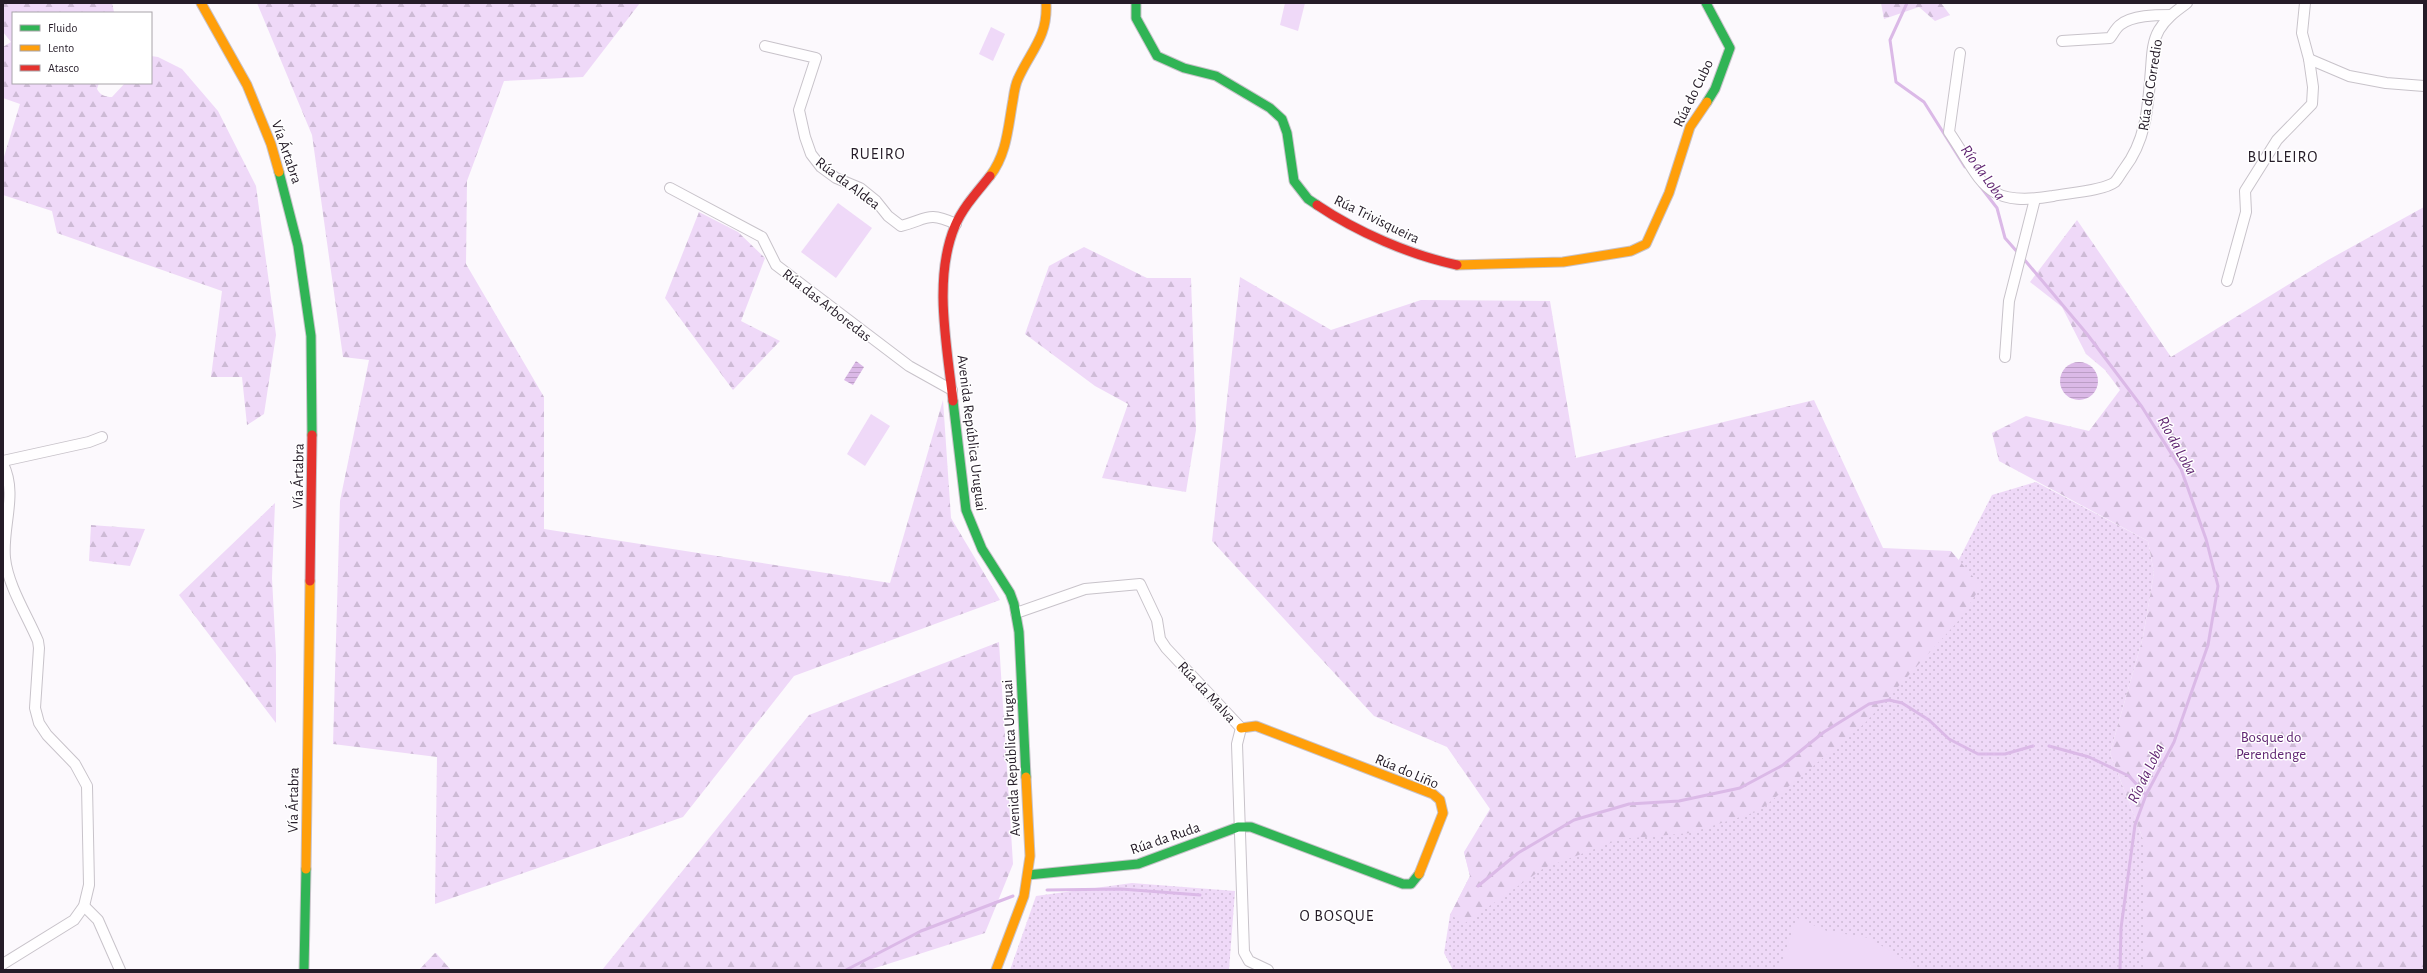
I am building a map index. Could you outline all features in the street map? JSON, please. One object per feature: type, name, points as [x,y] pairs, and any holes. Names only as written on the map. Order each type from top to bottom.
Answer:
[{"type":"main road","name":"Vía Ártabra","points":[[201,3],[247,85],[271,144],[288,201],[298,246],[311,336],[312,483],[304,970]]},
{"type":"main road","name":"Avenida República Uruguai","points":[[996,970],[1017,916],[1028,875],[1029,804],[1016,613],[1010,593],[982,549],[966,510],[946,337],[943,268],[950,239],[956,224],[971,200],[998,165],[1004,150],[1017,80],[1040,41],[1047,20],[1046,3]]},
{"type":"main road","name":"Rúa Trivisqueira","points":[[1136,3],[1136,18],[1156,56],[1184,68],[1216,76],[1270,108],[1282,119],[1286,133],[1294,181],[1308,199],[1339,220],[1429,259],[1464,266],[1564,262],[1631,251],[1646,244]]},
{"type":"main road","name":"Rúa do Cubo","points":[[1646,244],[1669,193],[1690,127],[1715,89],[1730,48],[1706,3]]},
{"type":"main road","name":"Rúa do Liño","points":[[1238,827],[1251,827],[1403,884],[1411,884],[1417,879],[1443,813],[1440,800],[1433,794],[1256,726],[1241,728]]},
{"type":"main road","name":"Rúa da Ruda","points":[[1028,875],[1138,864],[1238,827]]},
{"type":"street","name":"Rúa do Corredio","points":[[1960,53],[1949,132],[1981,184],[1997,195],[2035,199],[2103,187],[2115,182],[2128,165],[2139,146],[2146,119],[2153,46],[2159,31],[2171,15],[2187,3]]},
{"type":"street","points":[[2227,281],[2246,212],[2245,191],[2277,140],[2312,104],[2313,87],[2309,59],[2302,33],[2304,3]]},
{"type":"street","name":"Rúa do Corredio","points":[[2062,41],[2110,38],[2120,24],[2154,15],[2171,15]]},
{"type":"street","name":"Rúa da Aldea","points":[[765,46],[816,58],[799,110],[805,137],[811,154],[821,166],[836,178],[860,188],[901,226],[932,216],[956,224]]},
{"type":"street","points":[[2309,59],[2349,76],[2386,83],[2424,86]]},
{"type":"street","name":"Rúa das Arboredas","points":[[670,188],[762,237],[776,265],[909,366],[952,390]]},
{"type":"street","points":[[2005,357],[2009,301],[2035,199]]},
{"type":"street","points":[[3,461],[89,442],[102,437]]},
{"type":"street","points":[[3,464],[10,487],[4,537],[5,559],[9,575],[38,641],[39,648],[35,708],[39,723],[47,735],[75,764],[87,786],[89,885],[84,906],[77,917],[66,926],[24,949],[3,964]]},
{"type":"street","name":"Rúa da Malva","points":[[1016,613],[1086,589],[1140,584],[1157,620],[1160,639],[1166,648],[1241,728],[1237,744],[1238,827],[1244,952],[1249,961],[1268,970]]},
{"type":"street","points":[[84,906],[98,920],[120,970]]},
{"type":"green space","points":[[3,3],[112,3],[114,12],[12,12],[12,84],[99,84],[97,89],[101,94],[112,97],[124,84],[152,84],[152,56],[158,57],[182,69],[218,111],[256,186],[276,335],[264,414],[247,425],[242,377],[211,377],[222,291],[57,233],[52,211],[3,195],[3,160],[20,104],[3,98],[3,47],[11,42],[3,32]]},
{"type":"green space","points":[[257,3],[640,3],[583,77],[504,81],[467,181],[466,264],[544,397],[544,529],[890,583],[943,400],[951,518],[1000,600],[794,676],[683,817],[435,904],[437,757],[333,744],[340,501],[369,360],[343,357],[312,135]]},
{"type":"green space","points":[[1285,3],[1305,3],[1298,31],[1280,25]]},
{"type":"green space","points":[[1881,3],[1941,3],[1950,15],[1935,21],[1919,7],[1884,19]]},
{"type":"green space","points":[[991,27],[1005,34],[993,61],[979,54]]},
{"type":"green space","points":[[838,203],[872,228],[836,278],[801,252]]},
{"type":"green space","name":"Bosque do Perendenge","points":[[2424,207],[2424,970],[2143,970],[2143,839],[2110,753],[2143,637],[2154,573],[2148,541],[1999,461],[1992,433],[2026,416],[2089,431],[2120,390],[2105,370],[2086,354],[2062,307],[2030,282],[2077,220],[2171,357],[2328,260]]},
{"type":"green space","points":[[699,212],[738,232],[765,258],[741,321],[780,341],[733,390],[665,298]]},
{"type":"green space","points":[[1084,247],[1147,278],[1191,278],[1196,430],[1186,492],[1102,478],[1128,404],[1095,386],[1025,334],[1049,266]]},
{"type":"green space","points":[[1240,277],[1331,330],[1421,300],[1550,301],[1576,458],[1814,400],[1883,548],[1951,551],[1981,586],[1961,618],[1865,723],[1759,811],[1690,833],[1621,839],[1544,868],[1465,923],[1450,915],[1470,876],[1464,852],[1490,809],[1447,747],[1374,716],[1212,541]]},
{"type":"green space","points":[[871,414],[890,426],[865,466],[847,454]]},
{"type":"green space","points":[[2036,482],[2148,541],[2154,573],[2143,637],[2110,753],[2143,839],[2143,970],[1453,970],[1444,953],[1450,915],[1470,876],[1464,852],[1934,608],[1992,495]]},
{"type":"green space","points":[[275,503],[272,578],[276,655],[276,723],[179,595]]},
{"type":"green space","points":[[91,525],[145,529],[130,566],[89,561]]},
{"type":"green space","points":[[999,642],[1013,864],[985,933],[869,970],[602,970],[809,715]]},
{"type":"green space","points":[[1132,883],[1235,891],[1229,970],[1010,970],[1036,896]]},
{"type":"green space","points":[[1797,918],[1827,931],[1869,938],[1921,970],[1779,970]]},
{"type":"green space","points":[[435,953],[451,970],[419,970]]},
{"type":"shaded area","points":[[856,361],[864,367],[853,385],[844,380]]},
{"type":"shaded area","points":[[2075,362],[2083,362],[2093,367],[2097,374],[2097,388],[2093,395],[2083,400],[2075,400],[2065,395],[2063,392],[2060,385],[2060,377],[2065,367],[2068,365]]},
{"type":"waterway","name":"Río da Loba","points":[[1907,3],[1890,40],[1896,82],[1924,102],[1965,167]]},
{"type":"waterway","name":"Río da Loba","points":[[1980,186],[1997,208],[2005,238],[2019,254]]},
{"type":"waterway","name":"Río da Loba","points":[[2023,258],[2087,334],[2142,407],[2181,469],[2206,539],[2218,586],[2208,645],[2174,742],[2146,795],[2135,825],[2121,928],[2120,970]]},
{"type":"waterway","points":[[1478,886],[1518,853],[1574,820],[1629,804],[1679,801],[1740,788],[1783,765],[1824,732],[1869,704],[1889,700],[1902,703],[1929,720],[1949,739],[1978,754],[2005,754],[2033,746]]},
{"type":"waterway","points":[[2049,746],[2089,757],[2129,776],[2146,795]]},
{"type":"waterway","points":[[1047,890],[1121,889],[1200,895]]},
{"type":"waterway","points":[[846,970],[921,931],[1013,896]]},
{"type":"traffic: fast","points":[[1136,3],[1136,18],[1157,56],[1184,68],[1216,76],[1270,108],[1282,119],[1287,133],[1294,181],[1308,199],[1317,205]]},
{"type":"traffic: fast","points":[[1706,3],[1730,48],[1715,89],[1707,102]]},
{"type":"traffic: fast","points":[[279,172],[298,246],[311,336],[312,435]]},
{"type":"traffic: fast","points":[[953,401],[966,510],[982,549],[1010,593],[1014,604],[1019,632],[1026,777]]},
{"type":"traffic: fast","points":[[1028,875],[1138,864],[1238,827],[1251,827],[1403,884],[1411,884],[1419,874]]},
{"type":"traffic: fast","points":[[304,970],[306,869]]},
{"type":"traffic: slow","points":[[201,3],[247,85],[271,144],[279,172]]},
{"type":"traffic: slow","points":[[990,176],[996,168],[1006,140],[1017,81],[1038,43],[1044,25],[1046,3]]},
{"type":"traffic: slow","points":[[1457,265],[1563,262],[1631,251],[1646,244],[1669,193],[1690,127],[1707,102]]},
{"type":"traffic: slow","points":[[306,869],[310,581]]},
{"type":"traffic: slow","points":[[1241,728],[1256,726],[1433,794],[1440,800],[1443,813],[1419,874]]},
{"type":"traffic: slow","points":[[996,970],[1024,896],[1030,856],[1026,777]]},
{"type":"traffic: jam","points":[[953,401],[945,335],[943,290],[948,246],[962,212],[990,176]]},
{"type":"traffic: jam","points":[[1317,205],[1349,224],[1384,241],[1439,261],[1457,265]]},
{"type":"traffic: jam","points":[[310,581],[312,435]]},
{"type":"district","name":"RUEIRO","points":[[878,153]]},
{"type":"district","name":"BULLEIRO","points":[[2283,156]]},
{"type":"district","name":"O BOSQUE","points":[[1337,915]]}]
